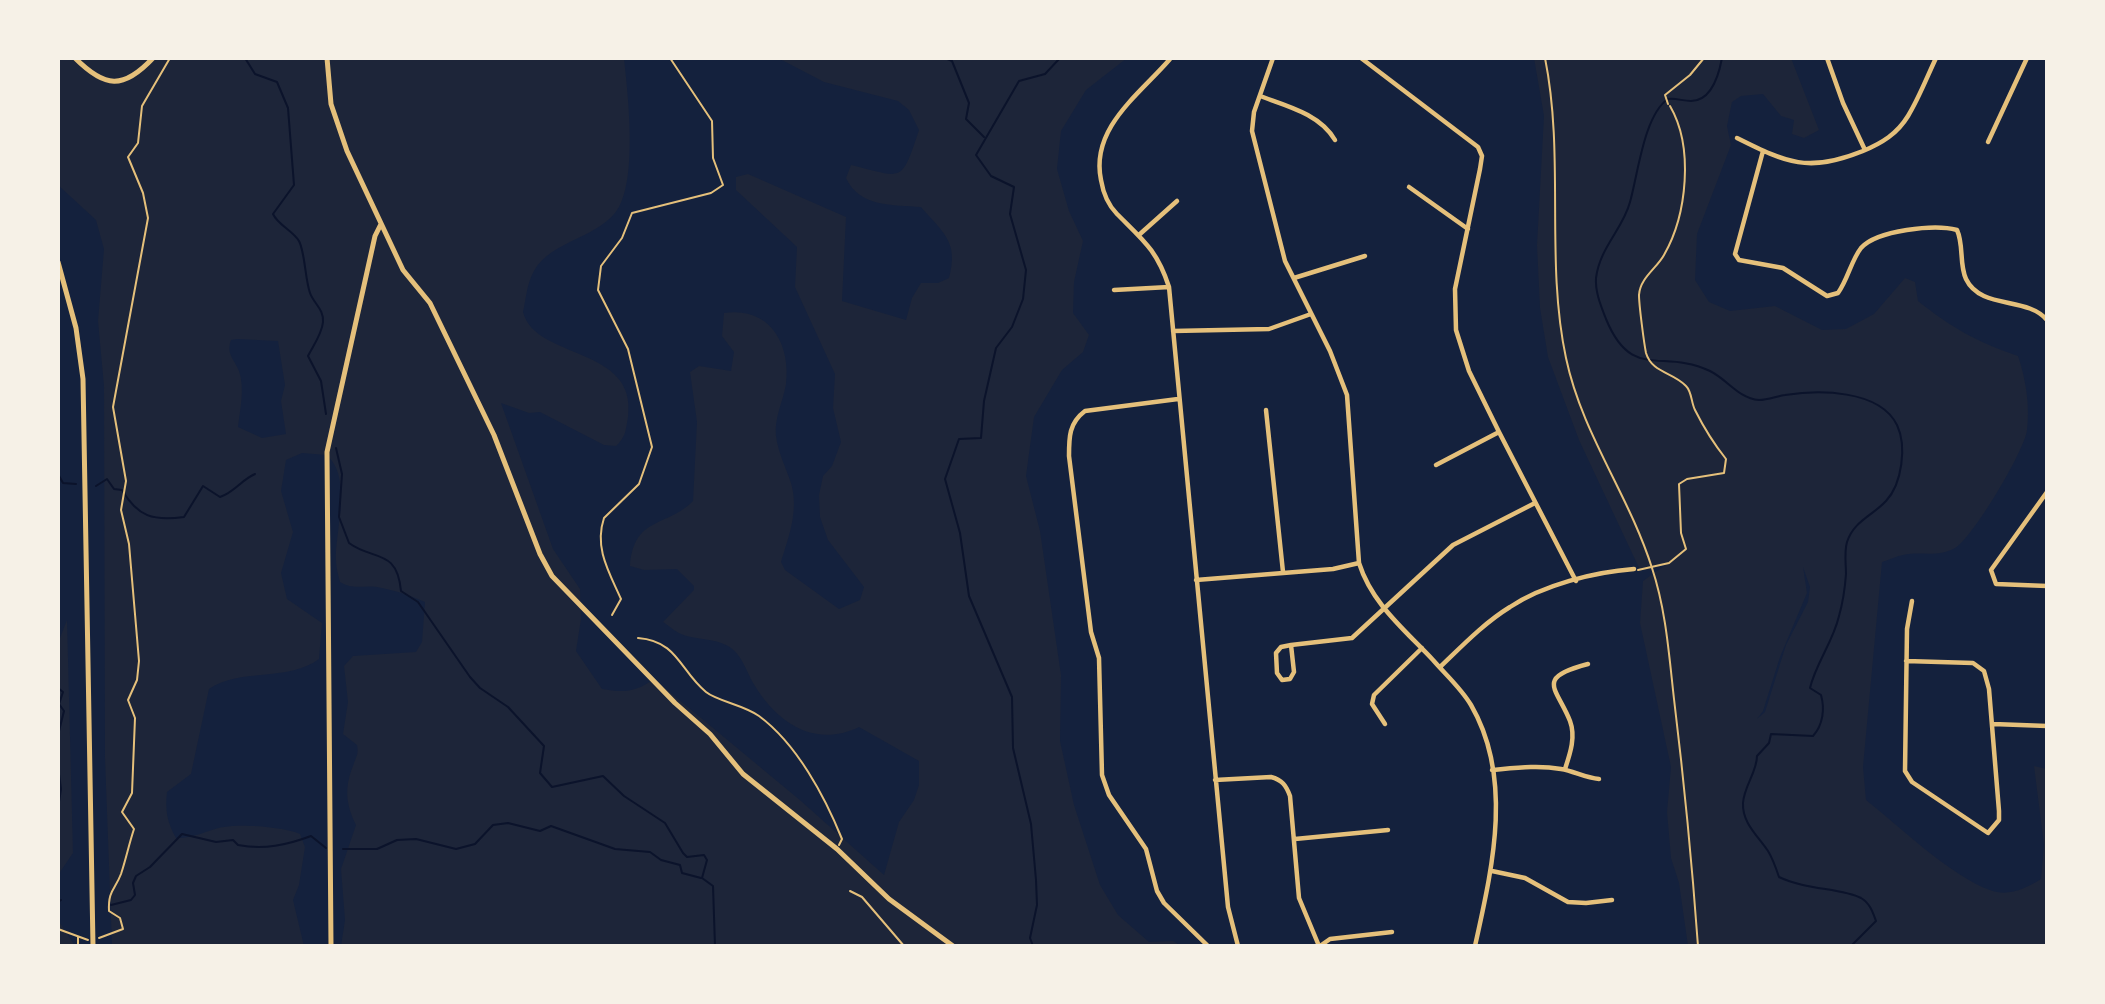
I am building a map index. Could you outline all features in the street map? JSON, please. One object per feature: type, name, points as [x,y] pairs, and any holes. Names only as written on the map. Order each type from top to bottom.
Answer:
[{"type":"street","points":[[75,58],[95,77],[109,82],[122,81],[134,75],[153,58]]},
{"type":"street","points":[[327,58],[334,117],[403,270],[430,303],[494,435],[540,554],[552,576],[675,703],[710,734],[743,774],[837,849],[889,899],[953,946]]},
{"type":"street","points":[[1273,58],[1254,112],[1252,131],[1272,218],[1294,278],[1339,370],[1347,395],[1359,564],[1364,580],[1385,610],[1440,667],[1470,704],[1483,727],[1492,770],[1496,833],[1492,871],[1475,946]]},
{"type":"street","points":[[1361,58],[1478,147],[1482,156],[1455,289],[1455,330],[1469,371],[1576,581]]},
{"type":"street","points":[[1827,58],[1843,103],[1865,150]]},
{"type":"street","points":[[1737,138],[1788,161],[1816,166],[1841,161],[1880,145],[1908,117],[1936,58]]},
{"type":"street","points":[[1988,142],[2027,58]]},
{"type":"street","points":[[1170,59],[1115,118],[1101,145],[1099,170],[1103,192],[1114,212],[1140,234],[1154,251],[1169,287],[1228,907],[1238,946]]},
{"type":"street","points":[[1260,96],[1312,118],[1328,128],[1335,140]]},
{"type":"street","points":[[1763,151],[1735,254],[1739,260],[1783,268],[1827,296],[1838,293],[1859,251],[1873,239],[1899,232],[1947,227],[1957,230],[1961,238],[1965,277],[1975,291],[2036,311],[2047,320]]},
{"type":"street","points":[[1409,187],[1468,229]]},
{"type":"street","points":[[1140,234],[1177,201]]},
{"type":"street","points":[[331,946],[327,452],[375,236],[381,224]]},
{"type":"street","points":[[1294,278],[1365,256]]},
{"type":"street","points":[[58,262],[76,328],[83,379],[93,944]]},
{"type":"street","points":[[1114,290],[1169,287]]},
{"type":"street","points":[[1173,331],[1269,329],[1311,314]]},
{"type":"street","points":[[1178,399],[1085,411],[1074,419],[1069,456],[1091,632],[1099,658],[1102,775],[1109,795],[1146,849],[1157,891],[1164,903],[1208,946]]},
{"type":"street","points":[[1266,410],[1283,572]]},
{"type":"street","points":[[1436,465],[1499,432]]},
{"type":"street","points":[[2047,492],[1991,570],[1991,577],[1996,584],[2047,586]]},
{"type":"street","points":[[1291,645],[1294,672],[1290,679],[1282,680],[1277,673],[1276,653],[1281,647],[1291,645],[1345,640],[1359,633],[1453,545],[1535,503]]},
{"type":"street","points":[[1195,580],[1359,564]]},
{"type":"street","points":[[1440,667],[1484,626],[1512,605],[1534,594],[1576,581],[1634,569]]},
{"type":"street","points":[[1906,661],[1973,663],[1980,666],[1989,689],[1999,811],[1999,820],[1988,833],[1980,831],[1912,782],[1905,771],[1906,661],[1912,601]]},
{"type":"street","points":[[1385,724],[1372,704],[1374,695],[1422,648]]},
{"type":"street","points":[[1565,769],[1573,741],[1570,721],[1554,695],[1553,686],[1555,679],[1571,668],[1588,664]]},
{"type":"street","points":[[1993,724],[2047,726]]},
{"type":"street","points":[[1492,770],[1565,769],[1586,778],[1599,779]]},
{"type":"street","points":[[1215,780],[1280,779],[1290,796],[1299,898],[1319,946],[1330,939],[1392,932]]},
{"type":"street","points":[[1294,839],[1388,830]]},
{"type":"street","points":[[1492,871],[1525,878],[1568,902],[1612,900]]},
{"type":"path","points":[[104,935],[123,929],[124,923],[108,911],[109,892],[120,877],[124,853],[134,829],[122,812],[132,793],[135,718],[128,700],[137,680],[139,661],[129,544],[121,510],[126,481],[113,407],[148,218],[144,193],[128,157],[138,143],[142,106],[170,58]]},
{"type":"path","points":[[611,615],[621,599],[602,556],[601,525],[604,518],[639,484],[652,447],[628,349],[601,299],[598,277],[601,266],[622,238],[632,213],[711,193],[723,185],[713,158],[712,121],[670,58]]},
{"type":"path","points":[[1545,58],[1555,133],[1556,256],[1566,358],[1579,408],[1605,467],[1633,519],[1653,569],[1664,619],[1676,716],[1699,946]]},
{"type":"path","points":[[1634,569],[1653,569],[1672,561],[1686,549],[1681,533],[1679,484],[1687,478],[1724,473],[1726,467],[1726,460],[1698,416],[1688,387],[1655,368],[1647,355],[1639,295],[1643,282],[1663,258],[1674,237],[1681,209],[1684,161],[1679,127],[1665,95],[1690,75],[1704,58]]},
{"type":"path","points":[[638,638],[652,639],[678,656],[707,693],[733,702],[759,716],[775,731],[825,796],[842,839],[837,849]]},
{"type":"path","points":[[850,891],[862,897],[904,946]]},
{"type":"path","points":[[58,929],[78,935],[93,944]]},
{"type":"path","points":[[78,935],[78,946]]},
{"type":"shaded area","points":[[58,58],[624,58],[630,155],[625,193],[611,218],[542,260],[530,280],[523,312],[531,327],[546,339],[602,365],[618,377],[627,394],[628,417],[625,433],[616,446],[604,445],[540,412],[529,413],[501,403],[553,549],[580,589],[581,619],[576,651],[602,689],[630,690],[654,679],[801,801],[884,875],[899,822],[914,800],[919,785],[919,761],[859,727],[828,735],[800,729],[787,721],[764,700],[741,659],[728,646],[681,634],[663,622],[694,590],[694,586],[677,569],[644,570],[630,566],[633,550],[645,531],[693,501],[697,422],[690,372],[699,366],[731,371],[734,352],[722,336],[724,313],[740,312],[753,315],[774,330],[785,355],[786,384],[777,416],[776,436],[791,483],[794,503],[792,523],[781,562],[785,570],[839,609],[860,600],[864,587],[828,540],[820,517],[819,495],[823,476],[832,466],[841,442],[833,408],[835,374],[795,287],[797,247],[736,190],[736,177],[748,174],[846,217],[842,301],[906,320],[912,298],[921,283],[938,283],[949,278],[952,255],[947,238],[921,207],[878,203],[859,194],[846,178],[851,165],[881,173],[898,173],[908,160],[919,130],[909,110],[898,101],[824,82],[778,58],[1127,58],[1086,90],[1061,131],[1057,169],[1069,211],[1083,241],[1074,282],[1073,313],[1089,335],[1083,352],[1062,370],[1034,417],[1026,476],[1040,531],[1061,675],[1060,741],[1074,805],[1100,885],[1118,915],[1149,942],[1173,941],[1181,946],[341,946],[345,920],[341,869],[356,825],[348,803],[347,789],[358,751],[357,745],[343,734],[348,702],[344,666],[353,656],[416,652],[422,642],[425,602],[389,590],[354,587],[340,582],[336,560],[341,505],[339,476],[326,455],[302,453],[286,460],[281,491],[293,532],[281,573],[287,599],[322,623],[319,659],[293,670],[234,679],[209,689],[191,774],[167,792],[166,805],[176,838],[190,837],[224,827],[241,826],[273,828],[300,834],[305,847],[299,885],[293,900],[304,946],[112,946],[105,758],[104,386],[98,321],[104,249],[96,220],[58,185]],"holes":[[[237,339],[278,341],[285,385],[281,401],[286,434],[262,438],[238,427],[242,385],[239,371],[230,353],[230,345],[231,340]]]},
{"type":"shaded area","points":[[1534,58],[1791,58],[1819,130],[1804,138],[1792,134],[1794,120],[1781,116],[1763,94],[1741,96],[1732,102],[1727,126],[1731,145],[1697,234],[1695,280],[1709,302],[1730,311],[1775,306],[1822,330],[1846,329],[1874,314],[1905,278],[1915,282],[1918,301],[1942,319],[1977,340],[2018,356],[2027,393],[2027,430],[2008,474],[1985,512],[1955,548],[1935,554],[1903,555],[1882,562],[1863,767],[1866,800],[1959,874],[1990,890],[2003,893],[2023,889],[2041,879],[2044,845],[2034,766],[2047,769],[2047,946],[1688,946],[1679,883],[1671,858],[1667,812],[1671,767],[1640,623],[1643,581],[1667,564],[1640,570],[1579,440],[1548,357],[1540,308],[1537,245],[1544,116]],"holes":[[[1803,567],[1810,587],[1808,602],[1786,645],[1765,712],[1757,719],[1763,711],[1780,657],[1807,593]]]},
{"type":"shaded area","points":[[67,620],[73,853],[58,875],[58,643]]},
{"type":"shaded area","points":[[58,879],[60,923],[75,946],[58,946]]},
{"type":"waterway","points":[[245,58],[255,74],[277,82],[288,108],[294,185],[273,214],[299,241],[310,293],[322,314],[321,331],[308,356],[321,381],[326,414]]},
{"type":"waterway","points":[[945,58],[952,61],[969,103],[966,119],[984,137]]},
{"type":"waterway","points":[[1033,946],[1030,938],[1037,905],[1036,880],[1031,824],[1013,748],[1012,697],[969,596],[960,533],[945,479],[959,439],[981,438],[984,401],[996,348],[1012,327],[1023,299],[1026,270],[1010,214],[1014,187],[991,176],[976,155],[1019,81],[1045,74],[1060,58]]},
{"type":"waterway","points":[[1722,58],[1713,86],[1704,97],[1691,101],[1668,99],[1653,118],[1643,146],[1627,212],[1602,257],[1596,288],[1606,319],[1616,338],[1626,350],[1638,357],[1693,365],[1710,371],[1752,399],[1814,393],[1862,398],[1877,404],[1897,425],[1902,454],[1896,485],[1886,501],[1854,529],[1847,542],[1846,579],[1840,611],[1833,635],[1810,688],[1821,695],[1823,711],[1819,727],[1813,736],[1771,734],[1769,743],[1757,756],[1743,803],[1745,817],[1770,854],[1779,877],[1844,892],[1861,898],[1869,905],[1876,921],[1851,946]]},
{"type":"waterway","points":[[336,448],[342,474],[339,517],[349,543],[382,558],[395,568],[401,591],[418,602],[470,677],[480,688],[508,707],[544,746],[540,773],[552,787],[603,776],[624,796],[665,823],[687,857],[704,855],[707,860],[702,878],[713,886],[715,946]]},
{"type":"waterway","points":[[58,474],[63,483],[76,484]]},
{"type":"waterway","points":[[96,486],[107,479],[114,489],[122,490],[140,511],[155,517],[173,518],[184,517],[203,486],[220,497],[255,474]]},
{"type":"waterway","points":[[58,688],[63,692],[59,704],[64,711],[58,735]]},
{"type":"waterway","points":[[58,752],[58,761]]},
{"type":"waterway","points":[[58,767],[61,789],[58,808]]},
{"type":"waterway","points":[[343,849],[377,849],[397,840],[416,839],[456,849],[475,844],[493,825],[508,823],[540,831],[551,826],[615,849],[650,852],[661,860],[680,865],[682,873],[701,878]]},
{"type":"waterway","points":[[111,905],[131,900],[135,895],[133,883],[136,876],[150,867],[182,834],[216,842],[233,840],[238,845],[257,847],[284,844],[311,836],[326,848]]}]
